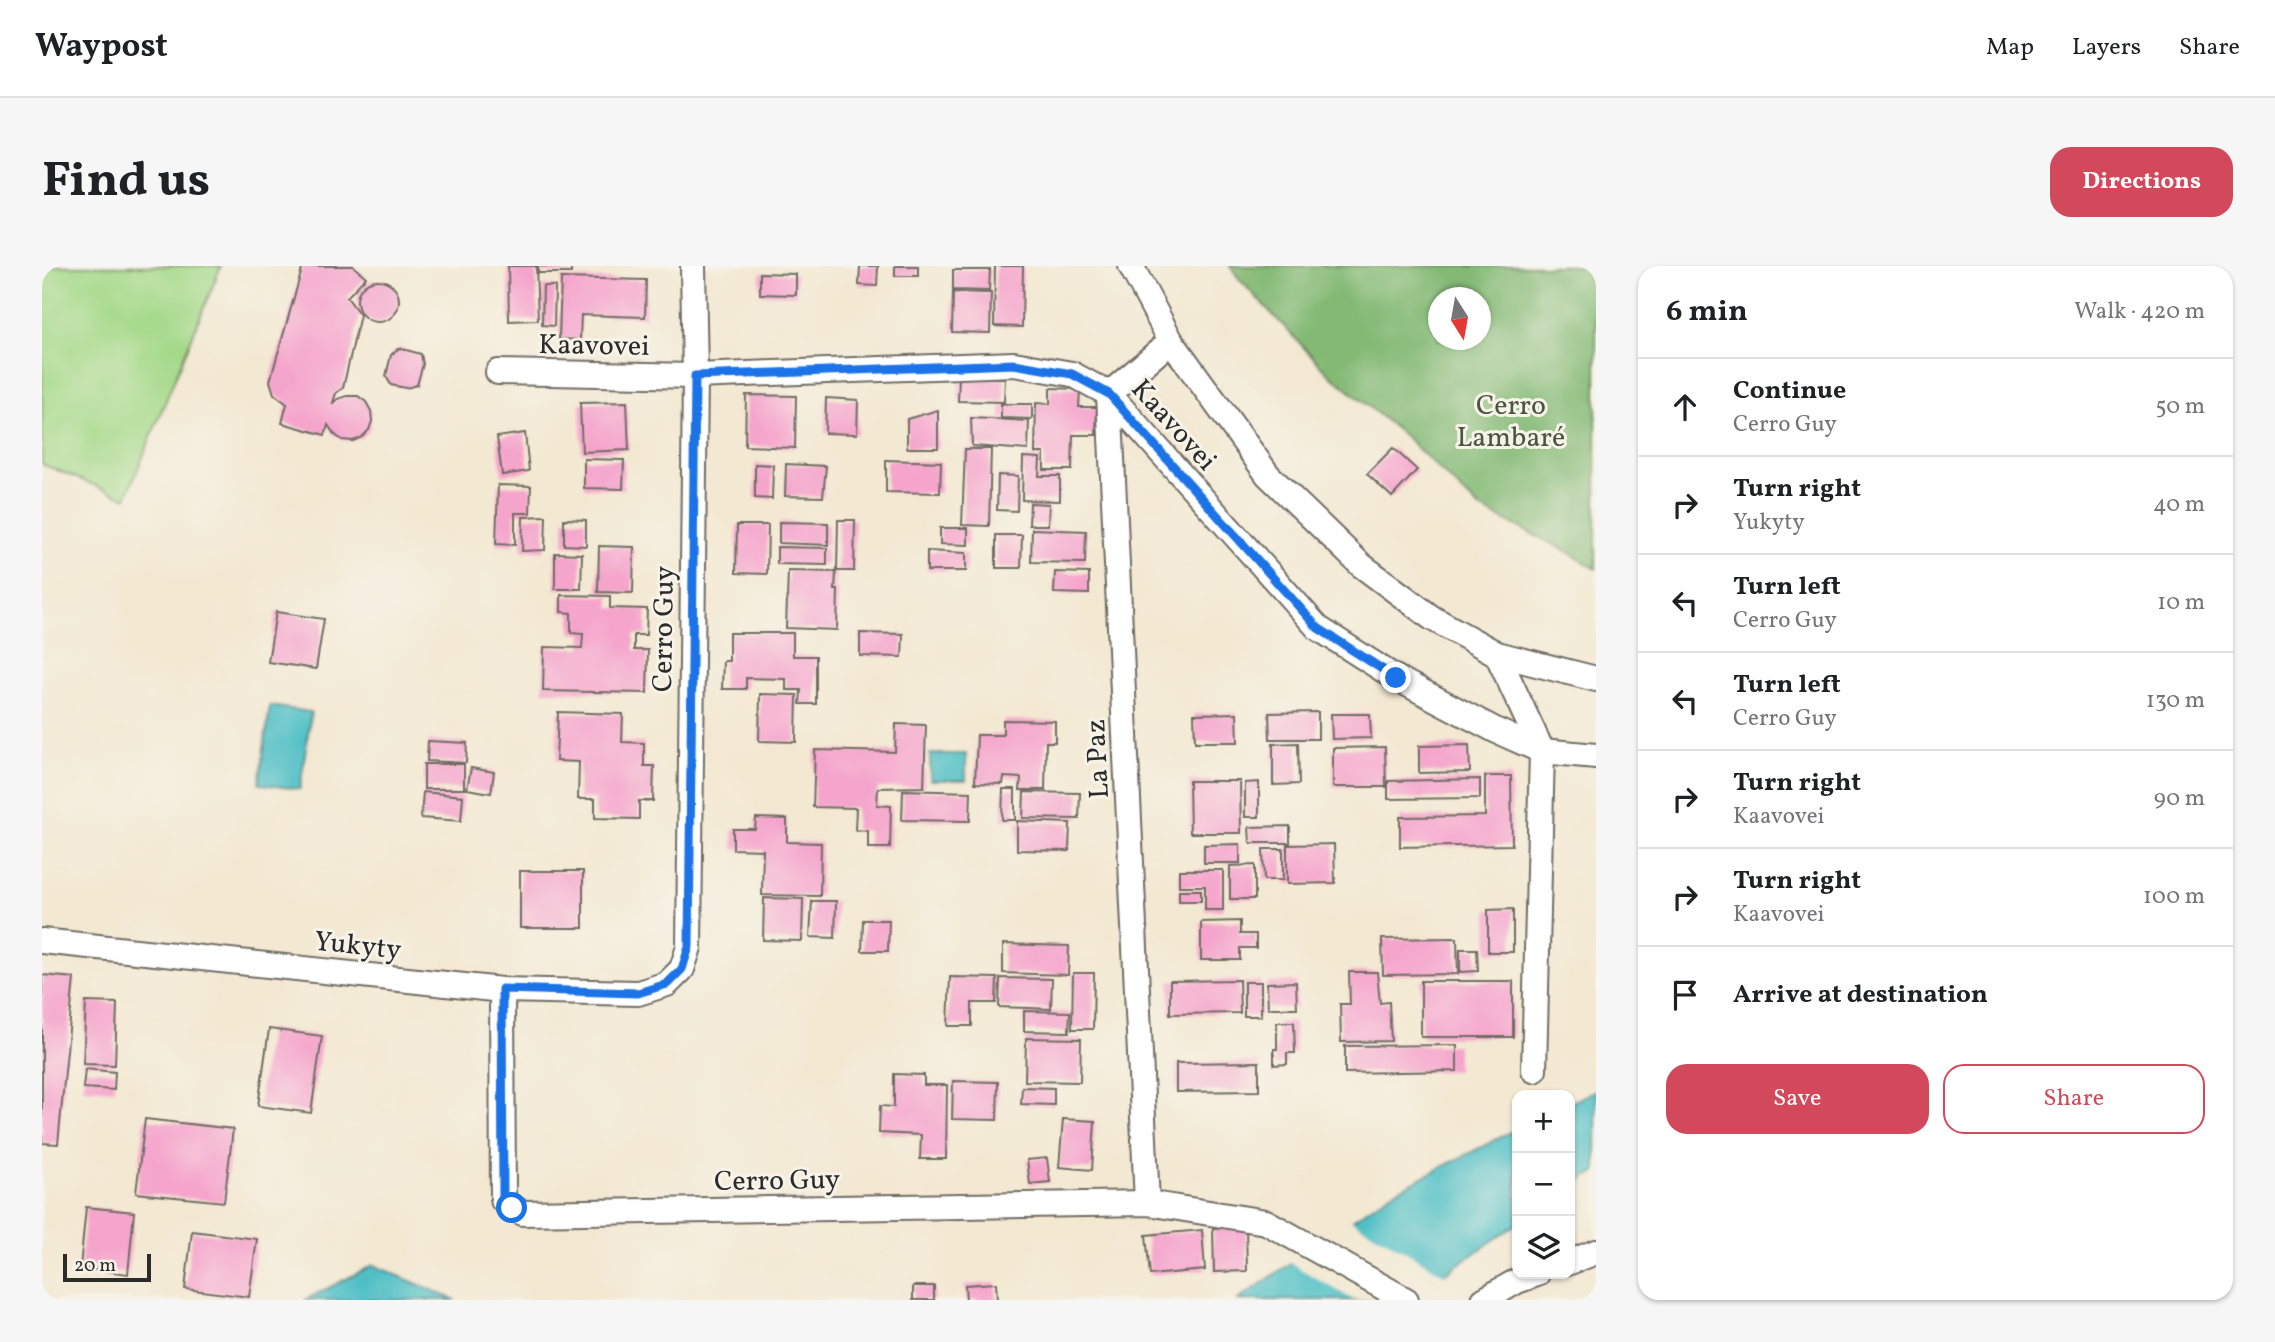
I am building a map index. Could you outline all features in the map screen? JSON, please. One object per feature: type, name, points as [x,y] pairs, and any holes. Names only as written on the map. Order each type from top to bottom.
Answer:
[{"type":"street","name":"Cerro Guy","points":[[667,984],[682,969],[689,947],[695,376],[693,266]]},
{"type":"street","points":[[1131,266],[1171,341],[1268,475],[1331,539],[1432,618],[1497,654],[1596,679]]},
{"type":"street","points":[[1109,394],[1171,341]]},
{"type":"street","name":"Kaavovei","points":[[498,372],[695,376],[1014,364],[1072,374],[1109,394],[1318,628],[1396,678],[1497,731],[1542,751],[1596,756]]},
{"type":"street","name":"La Paz","points":[[1109,394],[1147,1203]]},
{"type":"street","points":[[1497,654],[1542,751],[1534,1070]]},
{"type":"street","name":"Yukyty","points":[[42,941],[502,989],[638,993],[667,984]]},
{"type":"street","name":"Cerro Guy","points":[[502,989],[503,1200],[523,1213],[1147,1203],[1266,1222],[1406,1300]]},
{"type":"street","points":[[1575,1260],[1596,1252]]},
{"type":"street","points":[[1484,1300],[1523,1279]]},
{"type":"green space","points":[[42,266],[221,266],[126,498],[42,464]]},
{"type":"green space","name":"Cerro Lambaré","points":[[1230,266],[1596,266],[1596,569],[1561,548],[1479,508],[1407,438],[1328,373]]},
{"type":"water","points":[[270,706],[311,712],[300,789],[259,784]]},
{"type":"water","points":[[930,754],[966,754],[966,780],[930,780]]},
{"type":"water","points":[[1596,1090],[1596,1173],[1575,1185],[1575,1153],[1575,1100]]},
{"type":"water","points":[[1512,1132],[1512,1227],[1406,1300],[1238,1300],[1391,1193]]},
{"type":"water","points":[[373,1265],[455,1300],[305,1300]]},
{"type":"pier","points":[[1348,1218],[1447,1276],[1412,1300],[1354,1300],[1287,1261]]},
{"type":"building","points":[[303,266],[353,266],[366,277],[347,297],[360,315],[343,388],[336,393],[333,403],[347,396],[358,396],[366,402],[371,411],[369,430],[353,441],[342,440],[328,425],[325,435],[282,423],[287,404],[274,394],[270,381]]},
{"type":"building","points":[[508,266],[536,266],[538,320],[509,321]]},
{"type":"building","points":[[538,266],[571,266],[571,273],[538,273]]},
{"type":"building","points":[[860,266],[878,266],[877,286],[859,285]]},
{"type":"building","points":[[895,266],[918,266],[918,276],[895,276]]},
{"type":"building","points":[[995,266],[1023,266],[1022,327],[994,326]]},
{"type":"building","points":[[953,270],[990,270],[989,291],[953,290]]},
{"type":"building","points":[[760,273],[796,274],[796,295],[760,294]]},
{"type":"building","points":[[561,278],[646,280],[645,317],[581,315],[580,340],[559,339]]},
{"type":"building","points":[[378,280],[393,286],[399,301],[393,316],[378,322],[363,316],[357,301],[363,286]]},
{"type":"building","points":[[543,286],[555,286],[554,326],[542,325]]},
{"type":"building","points":[[953,292],[991,293],[990,333],[952,332]]},
{"type":"building","points":[[399,348],[421,354],[423,364],[417,385],[406,388],[391,385],[386,376],[391,355]]},
{"type":"building","points":[[959,378],[1005,378],[1004,402],[958,401]]},
{"type":"building","points":[[1050,388],[1080,389],[1079,407],[1097,407],[1096,435],[1073,435],[1072,470],[1044,470],[1044,453],[1035,453],[1036,403],[1050,404]]},
{"type":"building","points":[[746,395],[796,396],[795,448],[745,446]]},
{"type":"building","points":[[826,398],[858,400],[857,434],[825,433]]},
{"type":"building","points":[[627,402],[629,450],[582,452],[580,403]]},
{"type":"building","points":[[1001,404],[1032,404],[1032,419],[1001,418]]},
{"type":"building","points":[[938,410],[938,448],[907,448],[907,419]]},
{"type":"building","points":[[971,418],[1029,421],[1028,450],[972,446]]},
{"type":"building","points":[[525,433],[529,471],[502,475],[497,437]]},
{"type":"building","points":[[1393,448],[1417,470],[1392,497],[1367,474]]},
{"type":"building","points":[[965,449],[991,449],[989,526],[962,525]]},
{"type":"building","points":[[1023,457],[1040,458],[1039,476],[1060,476],[1060,501],[1022,500]]},
{"type":"building","points":[[584,459],[624,460],[623,489],[584,488]]},
{"type":"building","points":[[886,460],[941,462],[940,493],[886,492]]},
{"type":"building","points":[[755,464],[773,465],[772,499],[755,498]]},
{"type":"building","points":[[786,464],[826,466],[823,497],[785,496]]},
{"type":"building","points":[[998,475],[1018,476],[1017,511],[997,510]]},
{"type":"building","points":[[498,485],[531,486],[530,513],[515,513],[515,545],[496,544]]},
{"type":"building","points":[[1030,503],[1049,504],[1048,525],[1029,525]]},
{"type":"building","points":[[546,516],[545,550],[522,551],[523,517]]},
{"type":"building","points":[[564,519],[586,520],[586,546],[564,545]]},
{"type":"building","points":[[838,520],[855,520],[854,571],[837,571]]},
{"type":"building","points":[[779,522],[828,523],[828,545],[779,543]]},
{"type":"building","points":[[737,525],[768,525],[767,574],[736,573]]},
{"type":"building","points":[[940,528],[968,528],[968,545],[940,544]]},
{"type":"building","points":[[1032,529],[1086,531],[1085,563],[1031,562]]},
{"type":"building","points":[[996,535],[1022,535],[1021,568],[996,568]]},
{"type":"building","points":[[599,546],[634,547],[633,593],[598,592]]},
{"type":"building","points":[[777,547],[827,548],[827,565],[777,564]]},
{"type":"building","points":[[927,551],[966,553],[966,571],[927,571]]},
{"type":"building","points":[[555,553],[582,554],[581,589],[555,589]]},
{"type":"building","points":[[788,571],[836,572],[837,630],[786,628]]},
{"type":"building","points":[[1055,572],[1089,573],[1089,594],[1054,593]]},
{"type":"building","points":[[561,595],[610,596],[610,608],[647,609],[646,635],[634,635],[634,650],[648,650],[647,693],[543,691],[544,647],[582,648],[583,634],[571,633],[571,613],[561,612]]},
{"type":"building","points":[[276,612],[324,619],[316,669],[268,662]]},
{"type":"building","points":[[729,633],[793,633],[793,656],[816,656],[816,704],[800,704],[801,690],[786,690],[786,679],[746,678],[746,689],[722,689],[723,661],[729,661]]},
{"type":"building","points":[[860,633],[903,634],[902,657],[860,656]]},
{"type":"building","points":[[760,694],[797,695],[796,742],[759,741]]},
{"type":"building","points":[[558,712],[623,714],[622,742],[644,743],[644,766],[654,766],[653,801],[639,801],[639,819],[595,818],[595,799],[578,799],[579,762],[556,761]]},
{"type":"building","points":[[1318,712],[1318,739],[1270,739],[1269,713]]},
{"type":"building","points":[[1237,713],[1238,742],[1195,742],[1194,714]]},
{"type":"building","points":[[1331,714],[1370,714],[1371,738],[1332,739]]},
{"type":"building","points":[[1003,720],[1055,721],[1055,742],[1046,742],[1045,790],[1020,790],[1021,778],[1004,777],[1003,784],[975,783],[977,735],[1003,735]]},
{"type":"building","points":[[896,724],[926,725],[924,787],[878,788],[877,805],[891,806],[890,848],[868,848],[868,831],[855,830],[856,808],[813,807],[815,750],[895,752]]},
{"type":"building","points":[[428,741],[467,743],[466,763],[427,761]]},
{"type":"building","points":[[1298,743],[1299,784],[1273,785],[1273,744]]},
{"type":"building","points":[[1469,745],[1470,772],[1419,773],[1419,746]]},
{"type":"building","points":[[1385,747],[1386,787],[1333,787],[1333,748]]},
{"type":"building","points":[[424,764],[464,764],[464,789],[424,789]]},
{"type":"building","points":[[471,768],[494,772],[491,793],[467,789]]},
{"type":"building","points":[[1485,776],[1511,776],[1512,845],[1400,847],[1400,817],[1485,816]]},
{"type":"building","points":[[1480,779],[1480,798],[1388,799],[1388,781]]},
{"type":"building","points":[[1189,781],[1240,781],[1241,833],[1190,833]]},
{"type":"building","points":[[1259,782],[1259,817],[1245,817],[1245,783]]},
{"type":"building","points":[[1003,789],[1015,789],[1015,820],[1002,820]]},
{"type":"building","points":[[903,790],[971,792],[970,821],[902,820]]},
{"type":"building","points":[[423,792],[463,796],[461,821],[421,818]]},
{"type":"building","points":[[1024,792],[1080,793],[1079,819],[1023,818]]},
{"type":"building","points":[[756,818],[787,819],[787,842],[821,843],[820,896],[762,895],[763,850],[733,849],[733,829],[755,829]]},
{"type":"building","points":[[1017,821],[1070,823],[1069,851],[1017,850]]},
{"type":"building","points":[[1290,826],[1290,843],[1250,843],[1249,827]]},
{"type":"building","points":[[1240,844],[1240,863],[1204,863],[1204,845]]},
{"type":"building","points":[[1334,844],[1335,883],[1287,884],[1287,845]]},
{"type":"building","points":[[1263,849],[1283,849],[1283,880],[1264,880]]},
{"type":"building","points":[[1255,865],[1255,899],[1230,899],[1230,866]]},
{"type":"building","points":[[1179,870],[1223,870],[1223,910],[1205,910],[1205,886],[1179,886]]},
{"type":"building","points":[[520,871],[583,871],[583,928],[520,928]]},
{"type":"building","points":[[1179,890],[1201,890],[1201,901],[1179,901]]},
{"type":"building","points":[[764,898],[803,899],[802,941],[763,940]]},
{"type":"building","points":[[812,901],[836,901],[835,938],[810,937]]},
{"type":"building","points":[[1513,909],[1513,952],[1488,952],[1488,910]]},
{"type":"building","points":[[863,920],[889,920],[888,951],[862,951]]},
{"type":"building","points":[[1240,921],[1240,934],[1256,934],[1256,948],[1240,948],[1240,960],[1201,960],[1201,922]]},
{"type":"building","points":[[1457,938],[1458,974],[1383,975],[1382,939]]},
{"type":"building","points":[[1003,944],[1069,946],[1068,975],[1003,973]]},
{"type":"building","points":[[1460,949],[1477,949],[1478,971],[1460,972]]},
{"type":"building","points":[[1349,972],[1377,972],[1380,1003],[1389,1002],[1391,1041],[1341,1042],[1340,1004],[1350,1004]]},
{"type":"building","points":[[1073,973],[1094,973],[1093,1029],[1072,1029]]},
{"type":"building","points":[[42,975],[74,978],[58,1144],[42,1143]]},
{"type":"building","points":[[950,977],[997,978],[996,1003],[972,1003],[972,1026],[948,1026]]},
{"type":"building","points":[[1000,978],[1052,979],[1051,1009],[999,1007]]},
{"type":"building","points":[[1239,980],[1240,1013],[1170,1014],[1170,981]]},
{"type":"building","points":[[1421,981],[1513,981],[1513,1037],[1421,1037]]},
{"type":"building","points":[[1244,982],[1261,982],[1261,1016],[1244,1016]]},
{"type":"building","points":[[1296,982],[1297,1008],[1268,1008],[1267,983]]},
{"type":"building","points":[[86,1002],[117,1003],[115,1065],[83,1064]]},
{"type":"building","points":[[1024,1011],[1070,1012],[1069,1032],[1024,1031]]},
{"type":"building","points":[[1277,1022],[1294,1022],[1295,1053],[1287,1053],[1287,1064],[1274,1065]]},
{"type":"building","points":[[269,1029],[322,1036],[311,1113],[258,1106]]},
{"type":"building","points":[[1026,1038],[1081,1039],[1080,1082],[1025,1081]]},
{"type":"building","points":[[1457,1045],[1457,1071],[1345,1073],[1345,1046]]},
{"type":"building","points":[[1259,1062],[1259,1091],[1176,1092],[1176,1063]]},
{"type":"building","points":[[85,1069],[115,1072],[114,1090],[83,1088]]},
{"type":"building","points":[[894,1074],[924,1075],[924,1085],[947,1085],[946,1159],[920,1159],[921,1135],[879,1133],[880,1106],[894,1107]]},
{"type":"building","points":[[953,1081],[998,1082],[997,1120],[952,1119]]},
{"type":"building","points":[[1022,1087],[1054,1088],[1054,1105],[1021,1104]]},
{"type":"building","points":[[145,1119],[233,1129],[224,1202],[136,1193]]},
{"type":"building","points":[[1063,1119],[1095,1121],[1092,1170],[1059,1167]]},
{"type":"building","points":[[1047,1158],[1050,1182],[1030,1184],[1027,1160]]},
{"type":"building","points":[[86,1207],[134,1212],[128,1274],[80,1268]]},
{"type":"building","points":[[1246,1227],[1247,1271],[1214,1272],[1213,1228]]},
{"type":"building","points":[[1202,1230],[1205,1270],[1150,1275],[1146,1235]]},
{"type":"building","points":[[192,1231],[257,1239],[249,1297],[185,1289]]},
{"type":"building","points":[[996,1283],[997,1300],[966,1300],[965,1285]]},
{"type":"building","points":[[913,1286],[934,1286],[934,1300],[913,1300]]},
{"type":"route","points":[[512,1208],[503,1200],[502,989],[638,993],[667,984],[682,969],[689,947],[695,376],[1014,364],[1072,374],[1109,394],[1318,628],[1396,678]]}]
